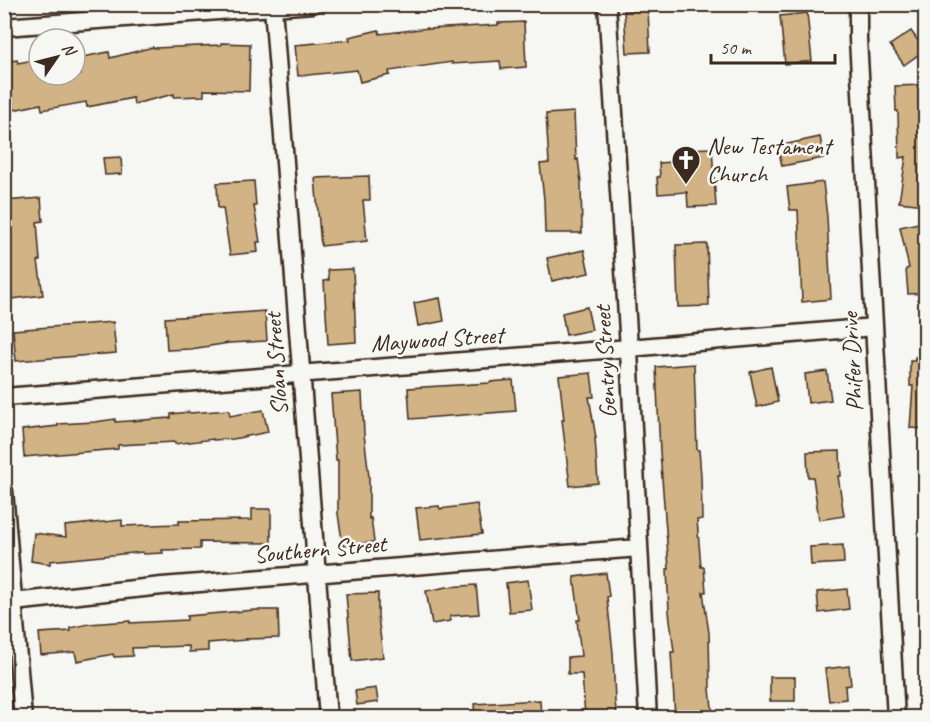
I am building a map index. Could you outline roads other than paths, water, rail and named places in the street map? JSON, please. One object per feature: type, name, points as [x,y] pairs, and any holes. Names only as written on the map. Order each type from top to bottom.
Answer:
[{"type":"street","points":[[4,27],[140,11],[273,8],[313,4]]},
{"type":"street","name":"Gentry Street","points":[[607,4],[629,348],[648,717]]},
{"type":"street","name":"Phifer Drive","points":[[858,4],[858,39],[896,717]]},
{"type":"street","name":"Sloan Street","points":[[273,8],[328,717]]},
{"type":"street","name":"Maywood Street","points":[[4,397],[874,327]]},
{"type":"street","points":[[4,491],[9,603],[23,717]]},
{"type":"street","name":"Southern Street","points":[[9,603],[162,586],[639,548]]},
{"type":"place","name":"New Testament Church","points":[[686,186]]}]
